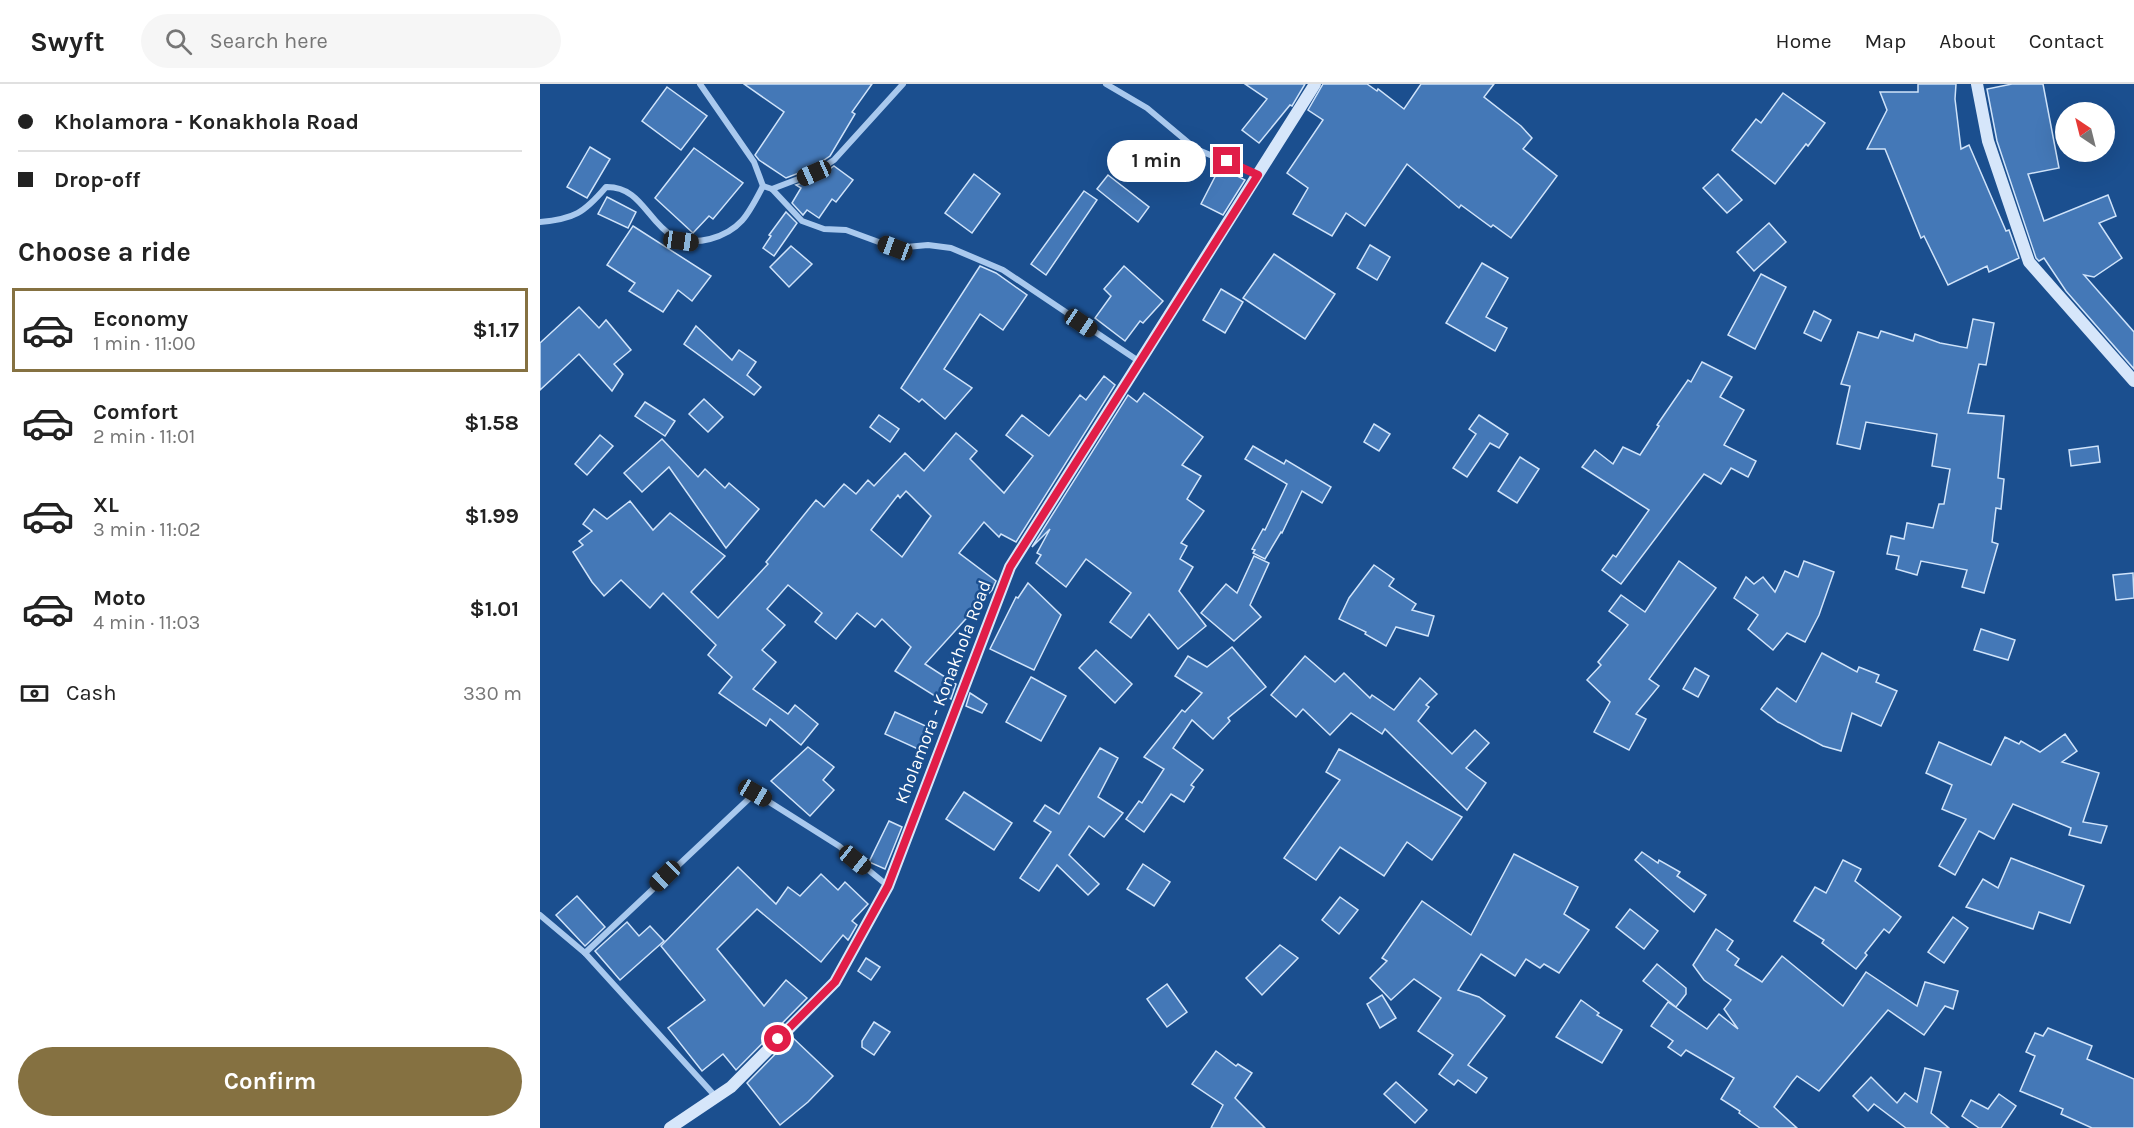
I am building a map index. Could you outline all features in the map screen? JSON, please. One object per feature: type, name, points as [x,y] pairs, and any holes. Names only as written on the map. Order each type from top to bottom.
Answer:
[{"type":"main road","name":"Kholamora - Konakhola Road","points":[[670,1128],[731,1087],[835,982],[888,886],[1010,567],[1315,84]]},
{"type":"main road","points":[[1977,84],[1988,141],[2029,262],[2134,381]]},
{"type":"street","points":[[540,222],[567,220],[586,208],[606,187],[620,186],[634,197],[665,231],[681,241],[694,243],[720,236],[744,222],[763,186],[754,162],[700,84]]},
{"type":"street","points":[[772,189],[814,173],[834,160],[903,84]]},
{"type":"street","points":[[1106,84],[1148,108],[1196,149],[1258,175]]},
{"type":"street","points":[[763,186],[772,189],[802,220],[824,229],[846,230],[895,248],[928,245],[951,248],[1003,270],[1140,362]]},
{"type":"street","points":[[585,953],[755,793],[838,846],[888,886]]},
{"type":"street","points":[[540,915],[585,953],[716,1097]]},
{"type":"building","points":[[744,84],[872,84],[852,112],[855,114],[830,156],[812,168],[786,178],[755,155],[784,112]]},
{"type":"building","points":[[1245,84],[1305,84],[1292,106],[1290,105],[1259,143],[1242,130],[1267,99]]},
{"type":"building","points":[[1323,84],[1367,84],[1377,91],[1378,89],[1404,109],[1421,84],[1494,84],[1484,97],[1521,126],[1532,138],[1523,149],[1557,176],[1511,238],[1493,225],[1491,227],[1461,205],[1459,208],[1407,164],[1365,226],[1346,213],[1332,236],[1293,214],[1308,188],[1287,173],[1323,120],[1308,110]]},
{"type":"building","points":[[1918,84],[1956,84],[1955,99],[1961,149],[1969,145],[2006,231],[2009,230],[2019,258],[1989,272],[1987,266],[1948,285],[1924,236],[1921,238],[1885,149],[1867,149],[1887,110],[1880,92],[1918,92]]},
{"type":"building","points":[[2012,84],[2043,84],[2055,147],[2055,162],[2058,162],[2059,168],[2028,174],[2044,221],[2108,195],[2116,216],[2099,223],[2122,258],[2094,277],[2084,275],[2134,332],[2134,369],[2066,291],[2044,258],[2039,261],[2036,258],[1997,141],[1987,89]]},
{"type":"building","points":[[667,87],[707,116],[681,150],[642,121]]},
{"type":"building","points":[[1783,93],[1825,123],[1775,184],[1732,150],[1756,119],[1761,123]]},
{"type":"building","points":[[590,147],[610,159],[587,198],[567,187]]},
{"type":"building","points":[[694,148],[743,183],[713,219],[709,216],[693,233],[655,198]]},
{"type":"building","points":[[834,166],[853,180],[836,202],[832,199],[819,218],[807,210],[803,215],[792,203],[801,188],[796,185],[817,178]]},
{"type":"building","points":[[1220,167],[1245,180],[1223,215],[1201,204]]},
{"type":"building","points":[[974,174],[1000,194],[972,233],[945,213]]},
{"type":"building","points":[[1718,174],[1742,200],[1727,213],[1703,188]]},
{"type":"building","points":[[1108,175],[1149,207],[1138,222],[1097,189]]},
{"type":"building","points":[[1084,191],[1097,200],[1046,275],[1031,264]]},
{"type":"building","points":[[607,197],[636,212],[628,228],[598,214]]},
{"type":"building","points":[[786,212],[797,223],[774,256],[763,248],[771,236],[769,235]]},
{"type":"building","points":[[1769,223],[1786,242],[1754,271],[1737,252]]},
{"type":"building","points":[[633,226],[711,276],[692,301],[678,290],[663,312],[629,291],[635,283],[607,265]]},
{"type":"building","points":[[1370,245],[1390,257],[1377,280],[1357,268]]},
{"type":"building","points":[[791,246],[812,264],[789,287],[770,267]]},
{"type":"building","points":[[1274,254],[1335,294],[1305,339],[1243,298]]},
{"type":"building","points":[[1482,263],[1508,278],[1486,317],[1507,328],[1495,351],[1446,323]]},
{"type":"building","points":[[980,266],[996,273],[1027,295],[1003,330],[980,314],[944,369],[972,388],[945,419],[922,399],[919,402],[901,388]]},
{"type":"building","points":[[1124,266],[1163,301],[1143,323],[1140,321],[1125,341],[1095,318],[1111,296],[1104,289]]},
{"type":"building","points":[[1761,274],[1786,287],[1755,349],[1728,335]]},
{"type":"building","points":[[1221,289],[1243,302],[1225,333],[1203,320]]},
{"type":"building","points":[[579,307],[599,328],[606,320],[631,350],[614,364],[623,374],[612,391],[579,354],[540,390],[540,343]]},
{"type":"building","points":[[1814,311],[1831,320],[1821,341],[1804,333]]},
{"type":"building","points":[[1973,319],[1994,323],[1986,365],[1979,364],[1968,413],[2004,416],[1998,478],[2004,479],[2001,509],[1996,508],[1992,542],[1998,544],[1984,593],[1962,587],[1967,570],[1921,561],[1917,575],[1896,569],[1899,556],[1887,554],[1891,536],[1904,539],[1907,523],[1933,528],[1939,504],[1944,504],[1950,469],[1932,466],[1937,434],[1866,422],[1860,449],[1837,444],[1850,386],[1841,384],[1858,332],[1878,338],[1881,331],[1913,341],[1915,334],[1940,343],[1967,348]]},
{"type":"building","points":[[696,326],[732,360],[739,350],[756,362],[747,375],[761,387],[754,395],[684,344]]},
{"type":"building","points":[[1702,362],[1732,377],[1720,397],[1744,410],[1724,445],[1756,461],[1748,477],[1731,468],[1721,484],[1704,474],[1621,584],[1602,570],[1613,555],[1616,557],[1649,510],[1582,467],[1595,450],[1613,464],[1623,447],[1640,455],[1659,426],[1657,425],[1688,380],[1691,382]]},
{"type":"building","points":[[1104,376],[1115,385],[1016,542],[1001,534],[999,537],[984,522],[959,553],[996,581],[992,590],[925,664],[956,684],[951,699],[940,694],[938,698],[895,671],[911,647],[882,619],[875,627],[857,613],[836,639],[815,622],[822,613],[788,585],[767,609],[785,625],[762,650],[776,662],[753,689],[788,714],[795,705],[818,724],[801,745],[770,719],[766,726],[719,693],[732,677],[708,655],[716,645],[663,593],[650,608],[621,580],[604,596],[573,552],[583,545],[579,541],[592,531],[583,524],[594,509],[607,519],[630,501],[653,530],[670,513],[725,556],[691,592],[718,618],[768,564],[766,562],[816,500],[824,507],[844,484],[856,494],[868,480],[874,486],[905,453],[924,471],[956,433],[977,451],[970,459],[1004,493],[1033,456],[1006,435],[1022,415],[1049,436],[1080,395],[1086,400]],"holes":[[[906,491],[931,516],[902,557],[871,530],[898,495],[900,498]]]},
{"type":"building","points":[[1144,393],[1203,437],[1182,465],[1201,476],[1187,499],[1204,511],[1181,543],[1187,546],[1180,559],[1193,567],[1179,591],[1206,626],[1178,649],[1149,614],[1131,638],[1110,622],[1131,593],[1086,559],[1066,587],[1036,563],[1041,555],[1037,553],[1050,529],[1032,547],[1128,395],[1137,402]]},
{"type":"building","points":[[704,399],[723,417],[708,432],[689,414]]},
{"type":"building","points":[[645,402],[675,421],[665,436],[635,416]]},
{"type":"building","points":[[879,415],[899,429],[890,442],[870,427]]},
{"type":"building","points":[[1479,415],[1508,434],[1499,448],[1490,443],[1467,477],[1453,468],[1476,434],[1469,429]]},
{"type":"building","points":[[1374,424],[1390,434],[1379,451],[1364,442]]},
{"type":"building","points":[[600,435],[613,446],[587,475],[575,464]]},
{"type":"building","points":[[662,439],[698,477],[705,469],[725,488],[729,483],[759,509],[726,548],[669,467],[642,492],[624,473]]},
{"type":"building","points":[[1253,446],[1284,464],[1286,460],[1331,487],[1322,503],[1302,491],[1282,533],[1265,559],[1253,553],[1255,550],[1252,549],[1263,529],[1265,530],[1287,484],[1245,459]]},
{"type":"building","points":[[2098,446],[2100,462],[2071,466],[2069,450]]},
{"type":"building","points":[[1520,457],[1539,469],[1517,503],[1498,491]]},
{"type":"building","points":[[1254,556],[1269,563],[1250,605],[1261,617],[1234,641],[1201,613],[1226,584],[1237,593]]},
{"type":"building","points":[[1679,561],[1716,588],[1649,679],[1659,686],[1636,714],[1646,719],[1629,750],[1594,732],[1610,702],[1587,680],[1601,665],[1598,662],[1628,625],[1609,611],[1621,595],[1645,612]]},
{"type":"building","points":[[1804,561],[1834,572],[1819,615],[1805,642],[1787,633],[1773,650],[1748,629],[1758,615],[1734,598],[1746,577],[1754,584],[1763,577],[1775,592],[1785,571],[1798,577]]},
{"type":"building","points":[[1374,565],[1394,579],[1389,586],[1416,604],[1412,610],[1434,616],[1428,636],[1396,627],[1386,646],[1365,634],[1366,632],[1339,619],[1349,598]]},
{"type":"building","points":[[2133,573],[2134,598],[2116,600],[2113,575]]},
{"type":"building","points":[[1028,583],[1061,615],[1034,670],[990,649],[1016,597],[1018,598]]},
{"type":"building","points":[[1981,629],[2015,640],[2008,660],[1974,650]]},
{"type":"building","points":[[1232,647],[1266,687],[1228,718],[1230,721],[1213,739],[1192,720],[1173,748],[1203,770],[1191,785],[1194,787],[1184,802],[1171,794],[1144,832],[1126,819],[1139,801],[1142,803],[1164,769],[1144,757],[1182,710],[1185,712],[1202,693],[1175,676],[1188,656],[1207,667]]},
{"type":"building","points":[[1096,650],[1132,684],[1115,703],[1079,668]]},
{"type":"building","points":[[1822,653],[1857,672],[1859,667],[1879,675],[1876,682],[1897,691],[1881,726],[1852,713],[1841,751],[1823,746],[1778,722],[1761,709],[1777,688],[1796,702]]},
{"type":"building","points":[[1305,656],[1335,682],[1344,673],[1370,698],[1372,695],[1394,710],[1420,678],[1437,694],[1426,705],[1429,707],[1418,721],[1452,754],[1475,730],[1489,743],[1466,768],[1486,783],[1467,810],[1385,729],[1382,734],[1351,713],[1330,735],[1303,709],[1296,717],[1271,695]]},
{"type":"building","points":[[1695,668],[1709,676],[1698,697],[1683,689]]},
{"type":"building","points":[[1031,677],[1066,696],[1041,741],[1006,722]]},
{"type":"building","points":[[970,693],[987,704],[982,713],[966,706]]},
{"type":"building","points":[[895,712],[928,727],[918,749],[885,734]]},
{"type":"building","points":[[2065,734],[2077,751],[2062,762],[2099,773],[2083,822],[2107,826],[2101,843],[2069,835],[2071,828],[2013,804],[1994,839],[1979,831],[1955,875],[1939,866],[1966,819],[1942,809],[1952,785],[1926,773],[1939,742],[1991,765],[2005,737],[2019,744],[2021,741],[2040,752]]},
{"type":"building","points":[[808,747],[834,767],[823,780],[834,790],[810,816],[771,781]]},
{"type":"building","points":[[1100,748],[1118,758],[1098,797],[1123,813],[1104,837],[1089,826],[1069,855],[1099,884],[1088,895],[1057,865],[1039,891],[1020,878],[1051,832],[1034,821],[1045,805],[1059,814]]},
{"type":"building","points":[[1339,749],[1462,817],[1432,860],[1407,842],[1384,876],[1340,847],[1316,880],[1284,858],[1340,780],[1326,772]]},
{"type":"building","points":[[964,792],[1012,823],[994,850],[946,819]]},
{"type":"building","points":[[889,821],[902,827],[885,869],[869,862]]},
{"type":"building","points":[[1642,852],[1658,863],[1659,860],[1680,872],[1677,876],[1706,895],[1694,912],[1635,860]]},
{"type":"building","points":[[1514,854],[1578,887],[1564,914],[1589,930],[1559,973],[1544,964],[1540,968],[1526,959],[1515,976],[1481,954],[1458,990],[1479,997],[1505,1016],[1468,1065],[1487,1078],[1476,1093],[1458,1080],[1454,1085],[1439,1074],[1453,1055],[1418,1031],[1441,998],[1414,979],[1391,1000],[1370,978],[1387,961],[1382,958],[1422,901],[1471,935]]},
{"type":"building","points":[[2011,858],[2084,886],[2070,923],[2039,912],[2033,929],[1966,907],[1983,879],[1998,888]]},
{"type":"building","points":[[1843,860],[1861,869],[1855,881],[1901,917],[1889,933],[1884,929],[1865,953],[1867,955],[1856,969],[1822,943],[1824,940],[1794,921],[1815,887],[1826,893]]},
{"type":"building","points":[[1143,864],[1170,882],[1154,906],[1127,889]]},
{"type":"building","points":[[738,867],[776,904],[788,887],[800,896],[821,874],[838,890],[845,882],[868,904],[852,921],[857,925],[848,940],[843,935],[821,962],[757,909],[717,949],[764,1006],[786,980],[807,998],[736,1070],[723,1054],[702,1071],[668,1028],[705,1000],[661,946]]},
{"type":"building","points":[[577,896],[605,927],[585,946],[556,915]]},
{"type":"building","points":[[1340,897],[1358,910],[1339,934],[1322,920]]},
{"type":"building","points":[[1630,909],[1658,931],[1644,949],[1616,927]]},
{"type":"building","points":[[1953,917],[1968,928],[1944,963],[1928,952]]},
{"type":"building","points":[[627,922],[639,936],[650,926],[664,941],[620,980],[595,951]]},
{"type":"building","points":[[1716,929],[1733,941],[1727,950],[1739,959],[1735,965],[1762,982],[1782,956],[1843,1006],[1866,972],[1917,1006],[1925,982],[1958,991],[1953,1009],[1945,1006],[1924,1035],[1888,1010],[1819,1091],[1797,1076],[1792,1082],[1774,1107],[1797,1128],[1760,1128],[1721,1099],[1734,1078],[1686,1050],[1681,1056],[1668,1047],[1673,1041],[1651,1026],[1668,1002],[1707,1029],[1719,1014],[1738,1029],[1724,1009],[1731,1000],[1704,980],[1693,965]]},
{"type":"building","points":[[1280,945],[1298,958],[1262,995],[1246,978]]},
{"type":"building","points":[[866,958],[880,967],[871,980],[858,971]]},
{"type":"building","points":[[1657,964],[1686,988],[1686,994],[1676,1007],[1643,981]]},
{"type":"building","points":[[1167,984],[1187,1012],[1167,1027],[1147,999]]},
{"type":"building","points":[[1382,995],[1396,1018],[1380,1028],[1367,1004]]},
{"type":"building","points":[[1581,1000],[1599,1013],[1597,1015],[1622,1030],[1602,1063],[1556,1037]]},
{"type":"building","points":[[874,1022],[890,1032],[874,1055],[862,1047],[862,1041]]},
{"type":"building","points":[[2048,1028],[2092,1046],[2087,1059],[2134,1079],[2134,1128],[2092,1128],[2061,1114],[2063,1109],[2020,1091],[2035,1056],[2026,1052],[2035,1033],[2043,1036]]},
{"type":"building","points":[[792,1037],[833,1076],[808,1102],[780,1125],[747,1083]]},
{"type":"building","points":[[1216,1051],[1236,1066],[1238,1064],[1252,1073],[1235,1098],[1265,1128],[1211,1128],[1223,1105],[1192,1084]]},
{"type":"building","points":[[1925,1068],[1941,1072],[1931,1113],[1949,1128],[1906,1128],[1874,1104],[1868,1111],[1853,1096],[1871,1077],[1897,1103],[1905,1093],[1917,1102]]},
{"type":"building","points":[[1396,1082],[1427,1110],[1415,1123],[1384,1094]]},
{"type":"building","points":[[1999,1094],[2016,1106],[2001,1128],[1979,1128],[1962,1116],[1971,1100],[1988,1109]]},
{"type":"route","points":[[778,1039],[835,982],[888,886],[1010,567],[1258,175],[1227,161]]}]
